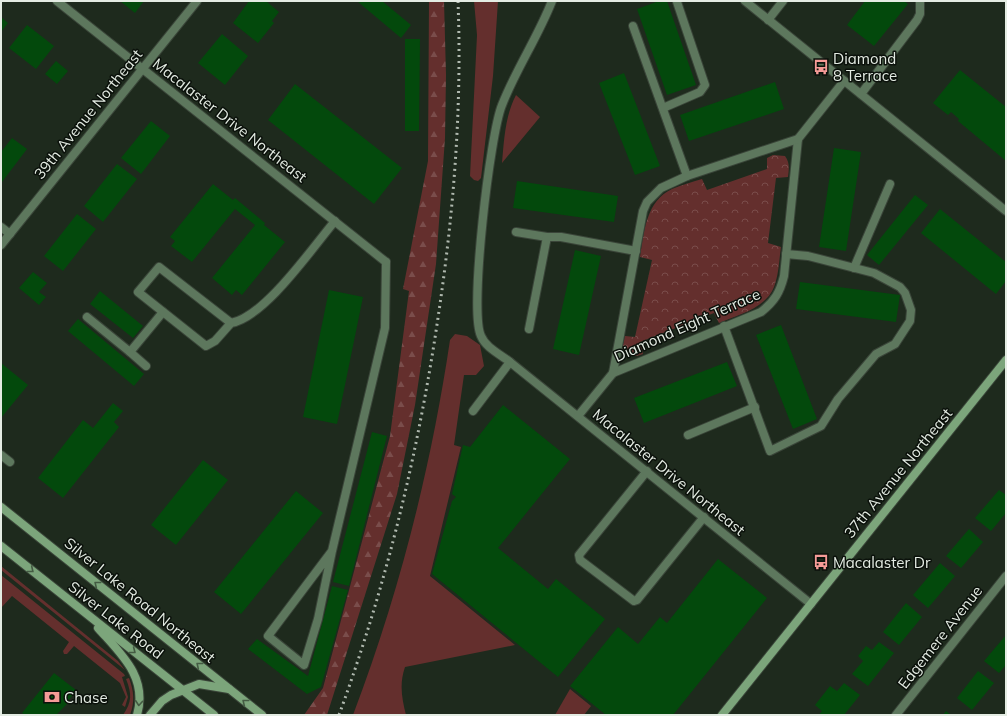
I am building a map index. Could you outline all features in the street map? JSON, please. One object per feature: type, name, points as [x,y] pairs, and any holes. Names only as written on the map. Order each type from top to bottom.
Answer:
[{"type":"main road","name":"37th Avenue Northeast","points":[[722,715],[1006,360]]},
{"type":"main road","name":"Silver Lake Road Northeast","points":[[1,507],[262,715]]},
{"type":"main road","name":"Silver Lake Road","points":[[1,546],[214,715]]},
{"type":"main road","points":[[85,613],[131,665],[140,694],[136,715]]},
{"type":"main road","points":[[150,715],[162,701],[171,695],[199,684],[229,689]]},
{"type":"street","name":"Macalaster Drive Northeast","points":[[57,1],[386,262],[385,328],[332,551]]},
{"type":"street","name":"39th Avenue Northeast","points":[[1,245],[197,1]]},
{"type":"street","name":"Macalaster Drive Northeast","points":[[552,1],[544,22],[501,106],[487,180],[477,292],[476,318],[480,335],[486,344],[647,471],[811,604]]},
{"type":"street","points":[[745,1],[1006,211]]},
{"type":"street","points":[[768,20],[783,1]]},
{"type":"street","points":[[861,94],[917,20],[920,14],[920,1]]},
{"type":"street","points":[[663,108],[700,92],[705,85],[677,2]]},
{"type":"street","points":[[633,26],[687,176]]},
{"type":"street","points":[[798,138],[844,81]]},
{"type":"street","name":"Diamond Eight Terrace","points":[[578,416],[613,373],[761,312],[772,304],[780,293],[786,254],[798,138],[687,176],[661,188],[647,202],[643,211],[613,373]]},
{"type":"street","points":[[854,268],[890,184]]},
{"type":"street","points":[[231,323],[159,267],[138,292],[206,346],[215,341],[231,323],[239,322],[267,302],[335,221]]},
{"type":"street","points":[[1,227],[10,234]]},
{"type":"street","points":[[516,232],[547,237],[561,237],[636,251]]},
{"type":"street","points":[[529,329],[547,237]]},
{"type":"street","points":[[724,326],[770,450],[796,440],[821,426],[838,399],[876,354],[895,344],[910,321],[911,310],[905,293],[900,287],[874,273],[808,256],[786,254]]},
{"type":"street","points":[[130,352],[163,312]]},
{"type":"street","points":[[87,317],[146,366]]},
{"type":"street","points":[[473,411],[510,362]]},
{"type":"street","points":[[688,435],[755,407]]},
{"type":"street","points":[[1,455],[10,462]]},
{"type":"street","points":[[647,471],[579,555],[580,560],[634,601],[637,600],[704,517]]},
{"type":"street","points":[[332,551],[318,619],[304,665],[268,636],[332,551]]},
{"type":"street","name":"Edgemere Avenue","points":[[896,715],[1006,576]]},
{"type":"green space","points":[[429,1],[444,1],[446,75],[445,138],[436,264],[415,405],[397,494],[327,715],[304,715],[323,688],[390,436],[409,291],[403,289],[428,161]]},
{"type":"green space","points":[[474,1],[498,1],[493,76],[481,178],[478,181],[474,180],[470,176],[477,35]]},
{"type":"green space","points":[[516,95],[540,117],[502,163],[507,120]]},
{"type":"green space","points":[[773,155],[785,156],[788,161],[789,169],[788,177],[776,178],[768,243],[781,247],[777,277],[770,294],[758,306],[734,317],[719,323],[714,313],[640,342],[643,354],[634,356],[626,353],[622,348],[625,336],[635,337],[652,260],[640,257],[648,218],[657,201],[663,194],[672,189],[702,179],[707,190],[767,169],[767,158]]},
{"type":"green space","points":[[455,334],[467,336],[480,345],[484,366],[476,375],[464,375],[454,445],[461,447],[430,576],[515,645],[405,667],[402,679],[402,697],[406,715],[353,715],[385,623],[412,530],[433,436],[450,340]]},
{"type":"green space","points":[[1,566],[118,661],[125,670],[1,570]]},
{"type":"green space","points":[[1,575],[124,674],[125,676],[122,677],[128,697],[125,707],[122,705],[126,697],[120,683],[74,646],[67,654],[64,654],[63,651],[69,642],[12,596],[1,608]]},
{"type":"green space","points":[[129,678],[133,692],[133,706],[130,715],[123,715],[130,698],[126,679]]},
{"type":"green space","points":[[570,689],[591,706],[584,715],[555,715]]},
{"type":"building","points":[[120,1],[144,1],[135,13]]},
{"type":"building","points":[[249,1],[266,1],[279,12],[272,21],[274,23],[258,43],[233,23]]},
{"type":"building","points":[[357,1],[382,1],[411,25],[401,38]]},
{"type":"building","points":[[659,1],[667,1],[696,85],[667,95],[637,9]]},
{"type":"building","points":[[865,1],[904,1],[908,4],[874,46],[847,25]]},
{"type":"building","points":[[1,17],[8,23],[1,32]]},
{"type":"building","points":[[27,25],[54,46],[36,69],[9,48]]},
{"type":"building","points":[[222,34],[248,56],[225,85],[198,63]]},
{"type":"building","points":[[405,39],[420,39],[419,131],[405,131]]},
{"type":"building","points":[[56,61],[68,71],[57,84],[45,74]]},
{"type":"building","points":[[960,70],[1006,107],[1006,161],[958,121],[959,119],[951,112],[948,115],[933,103]]},
{"type":"building","points":[[624,73],[660,166],[635,175],[599,83]]},
{"type":"building","points":[[775,82],[784,109],[689,141],[680,115]]},
{"type":"building","points":[[295,84],[402,168],[374,204],[268,120]]},
{"type":"building","points":[[151,121],[170,136],[141,174],[121,158]]},
{"type":"building","points":[[12,138],[27,149],[2,182],[1,152]]},
{"type":"building","points":[[834,148],[861,152],[846,251],[819,247]]},
{"type":"building","points":[[117,164],[137,179],[103,222],[84,206]]},
{"type":"building","points":[[517,181],[618,196],[614,222],[513,208]]},
{"type":"building","points":[[213,184],[233,200],[235,198],[285,242],[242,295],[236,290],[232,295],[212,278],[255,225],[235,209],[192,262],[171,246],[175,241],[170,237]]},
{"type":"building","points":[[915,195],[928,205],[879,265],[867,255]]},
{"type":"building","points":[[940,209],[1006,262],[1006,281],[996,294],[921,233]]},
{"type":"building","points":[[77,214],[96,229],[63,271],[44,256]]},
{"type":"building","points":[[575,250],[601,256],[579,355],[553,349]]},
{"type":"building","points":[[33,272],[47,283],[39,292],[46,297],[39,305],[19,288]]},
{"type":"building","points":[[800,282],[900,295],[896,322],[796,309]]},
{"type":"building","points":[[329,290],[363,297],[337,424],[303,417]]},
{"type":"building","points":[[100,291],[143,326],[133,338],[90,304]]},
{"type":"building","points":[[78,319],[144,374],[134,386],[68,331]]},
{"type":"building","points":[[781,325],[817,419],[793,429],[756,335]]},
{"type":"building","points":[[727,362],[737,386],[644,423],[634,398]]},
{"type":"building","points":[[1,363],[28,385],[1,418]]},
{"type":"building","points":[[113,403],[123,411],[114,422],[119,427],[63,498],[38,478],[83,420],[93,428]]},
{"type":"building","points":[[503,405],[570,459],[498,548],[548,589],[556,579],[605,619],[558,677],[432,574],[452,501],[456,497],[452,494],[463,445],[470,447]]},
{"type":"building","points":[[372,432],[387,436],[349,586],[333,582]]},
{"type":"building","points":[[203,460],[228,480],[176,545],[151,525]]},
{"type":"building","points":[[999,490],[1006,495],[1006,513],[991,531],[975,518]]},
{"type":"building","points":[[296,491],[323,513],[241,614],[214,592]]},
{"type":"building","points":[[969,529],[983,542],[961,568],[946,556]]},
{"type":"building","points":[[718,559],[767,598],[673,715],[606,715],[570,686],[618,627],[638,644],[660,617],[667,623]]},
{"type":"building","points":[[940,563],[955,576],[928,608],[913,595]]},
{"type":"building","points":[[332,586],[348,590],[321,687],[307,694],[248,649],[257,639],[308,676]]},
{"type":"building","points":[[906,603],[922,617],[899,645],[883,632]]},
{"type":"building","points":[[1006,635],[1006,665],[999,673],[984,661]]},
{"type":"building","points":[[879,642],[894,653],[868,686],[852,674],[863,661],[858,656],[866,646],[872,650]]},
{"type":"building","points":[[978,671],[994,683],[972,710],[957,698]]},
{"type":"building","points":[[54,673],[76,690],[68,701],[69,702],[56,715],[25,715],[22,713]]},
{"type":"building","points":[[844,683],[860,695],[844,715],[819,715],[822,711],[815,705],[830,686],[837,691]]},
{"type":"building","points":[[946,711],[951,715],[943,715]]},
{"type":"railway","points":[[339,715],[372,616],[400,516],[422,414],[431,363],[449,234],[456,157],[459,79],[458,1]]},
{"type":"place","name":"Diamond 8 Terrace","points":[[821,67]]},
{"type":"place","name":"Macalaster Dr","points":[[821,562]]},
{"type":"place","name":"Chase","points":[[52,697]]}]
